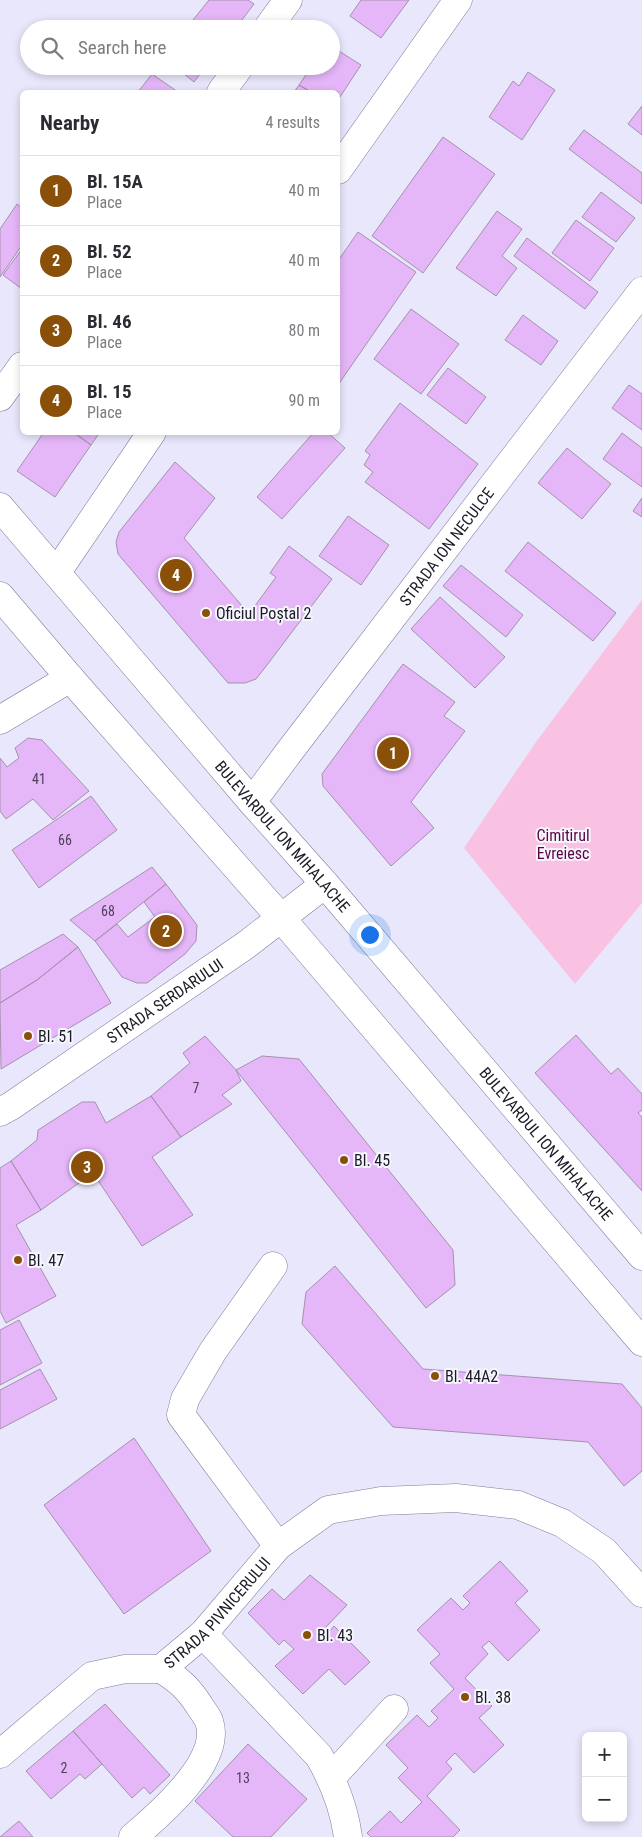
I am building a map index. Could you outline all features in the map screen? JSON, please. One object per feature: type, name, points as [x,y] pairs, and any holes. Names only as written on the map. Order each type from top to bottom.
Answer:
[{"type":"street","points":[[274,20],[288,0]]},
{"type":"street","points":[[340,167],[458,0]]},
{"type":"street","points":[[222,90],[233,75]]},
{"type":"street","name":"STRADA ION NECULCE","points":[[252,802],[642,291]]},
{"type":"street","points":[[0,397],[20,369]]},
{"type":"street","points":[[57,572],[150,435]]},
{"type":"street","name":"BULEVARDUL ION MIHALACHE","points":[[0,507],[642,1256]]},
{"type":"street","points":[[0,596],[281,918],[642,1342]]},
{"type":"street","points":[[0,720],[70,678]]},
{"type":"street","name":"STRADA SERDARULUI","points":[[0,1112],[238,950],[325,884]]},
{"type":"street","points":[[273,1266],[213,1351],[185,1398],[181,1415],[278,1546]]},
{"type":"street","name":"STRADA PIVNICERULUI","points":[[0,1754],[92,1676],[125,1669],[161,1669],[203,1634],[278,1546],[328,1510],[381,1501],[456,1498],[518,1505],[562,1523],[604,1551],[642,1593]]},
{"type":"street","points":[[203,1634],[319,1756],[341,1801],[348,1837]]},
{"type":"street","points":[[133,1837],[154,1819],[187,1785],[206,1756],[211,1738],[209,1722],[195,1698],[180,1680],[161,1669]]},
{"type":"street","points":[[331,1778],[394,1709]]},
{"type":"green space","name":"Cimitirul Evreiesc","points":[[642,600],[642,903],[575,984],[464,848],[536,742]]},
{"type":"building","points":[[209,0],[248,0],[254,4],[242,20],[193,20]]},
{"type":"building","points":[[361,0],[409,0],[381,38],[350,16]]},
{"type":"building","points":[[340,52],[361,65],[340,97],[340,90],[308,90],[299,85],[306,75],[340,75]]},
{"type":"building","points":[[528,72],[555,90],[522,140],[489,117],[513,81],[519,86]]},
{"type":"building","points":[[151,75],[153,75],[175,90],[140,90]]},
{"type":"building","points":[[185,75],[199,75],[194,82]]},
{"type":"building","points":[[299,85],[308,90],[295,90]]},
{"type":"building","points":[[642,106],[642,135],[628,124]]},
{"type":"building","points":[[584,130],[642,173],[642,204],[569,149]]},
{"type":"building","points":[[443,137],[495,174],[423,273],[372,236]]},
{"type":"building","points":[[601,192],[635,218],[616,242],[582,217]]},
{"type":"building","points":[[17,204],[20,206],[20,248],[0,277],[0,229]]},
{"type":"building","points":[[497,211],[522,229],[502,256],[517,268],[496,296],[456,268]]},
{"type":"building","points":[[576,220],[614,248],[590,281],[552,253]]},
{"type":"building","points":[[358,232],[416,272],[340,382],[340,258]]},
{"type":"building","points":[[527,238],[598,292],[585,309],[514,256]]},
{"type":"building","points":[[20,252],[20,288],[3,275]]},
{"type":"building","points":[[411,309],[459,344],[421,394],[374,359]]},
{"type":"building","points":[[523,315],[558,341],[541,365],[505,340]]},
{"type":"building","points":[[448,368],[486,397],[466,424],[427,395]]},
{"type":"building","points":[[629,385],[642,394],[642,430],[612,408]]},
{"type":"building","points":[[400,403],[478,464],[429,529],[365,482],[373,472],[364,465],[370,455],[365,451]]},
{"type":"building","points":[[622,433],[642,448],[642,487],[603,459]]},
{"type":"building","points":[[42,435],[77,435],[91,445],[55,497],[17,471]]},
{"type":"building","points":[[77,435],[98,435],[91,445]]},
{"type":"building","points":[[311,435],[330,435],[345,448],[282,519],[257,497]]},
{"type":"building","points":[[567,448],[611,484],[582,519],[538,483]]},
{"type":"building","points":[[175,462],[215,498],[184,538],[249,614],[276,577],[270,573],[289,546],[332,579],[256,679],[245,683],[228,683],[118,554],[116,542],[119,532]]},
{"type":"building","points":[[642,498],[642,517],[633,511]]},
{"type":"building","points":[[348,516],[389,545],[361,585],[319,556]]},
{"type":"building","points":[[528,542],[616,613],[593,641],[505,571]]},
{"type":"building","points":[[461,565],[523,615],[506,637],[443,586]]},
{"type":"building","points":[[440,597],[505,657],[475,688],[411,629]]},
{"type":"building","points":[[403,664],[455,702],[444,716],[465,731],[411,802],[434,828],[391,866],[323,786],[322,774]]},
{"type":"building","points":[[28,738],[42,740],[89,791],[53,820],[33,799],[6,819],[0,811],[0,758],[7,767],[19,758],[15,748]]},
{"type":"building","points":[[91,796],[117,830],[39,888],[12,850]]},
{"type":"building","points":[[152,867],[166,884],[95,941],[70,920]]},
{"type":"building","points":[[166,884],[197,925],[196,941],[185,954],[147,983],[137,983],[122,977],[95,941],[117,924],[128,937],[155,917],[144,902]]},
{"type":"building","points":[[63,934],[78,947],[37,980],[0,1003],[0,970]]},
{"type":"building","name":"Bl. 51","points":[[78,947],[111,1003],[1,1069],[0,1003],[37,980]]},
{"type":"building","points":[[576,1035],[611,1074],[618,1068],[642,1094],[642,1110],[638,1113],[642,1117],[642,1191],[535,1073]]},
{"type":"building","points":[[205,1036],[236,1070],[241,1081],[222,1095],[232,1104],[181,1137],[151,1096],[190,1063],[183,1053]]},
{"type":"building","name":"Bl. 45","points":[[262,1056],[299,1059],[453,1250],[455,1285],[426,1308],[236,1070]]},
{"type":"building","points":[[151,1096],[181,1137],[152,1157],[193,1215],[142,1246],[93,1173],[41,1210],[11,1161],[37,1140],[38,1130],[82,1102],[95,1102],[106,1123]]},
{"type":"building","name":"Bl. 47","points":[[11,1161],[41,1210],[16,1225],[56,1296],[6,1323],[0,1311],[0,1168]]},
{"type":"building","name":"Bl. 44A2","points":[[335,1266],[423,1369],[622,1384],[642,1408],[642,1471],[624,1486],[588,1442],[393,1427],[302,1324],[306,1292]]},
{"type":"building","points":[[19,1320],[42,1363],[0,1385],[0,1330]]},
{"type":"building","points":[[40,1369],[57,1399],[0,1429],[0,1390]]},
{"type":"building","points":[[134,1438],[211,1551],[124,1614],[44,1505]]},
{"type":"building","name":"Bl. 38","points":[[500,1561],[528,1591],[515,1603],[540,1630],[508,1661],[489,1641],[482,1647],[488,1654],[465,1678],[492,1706],[479,1718],[504,1745],[474,1773],[455,1753],[446,1762],[452,1769],[427,1796],[460,1830],[453,1837],[371,1837],[367,1833],[390,1811],[401,1823],[422,1802],[398,1778],[408,1768],[386,1745],[417,1715],[429,1727],[438,1718],[431,1711],[454,1689],[430,1663],[440,1654],[417,1630],[451,1598],[463,1610],[470,1603],[463,1596]]},
{"type":"building","name":"Bl. 43","points":[[310,1575],[347,1605],[326,1627],[330,1631],[334,1626],[370,1662],[345,1685],[329,1669],[303,1694],[275,1666],[294,1649],[284,1640],[279,1645],[248,1613],[272,1589],[284,1600]]},
{"type":"building","points":[[105,1704],[170,1775],[150,1794],[144,1787],[132,1798],[73,1731]]},
{"type":"building","points":[[73,1731],[102,1764],[85,1779],[80,1774],[51,1799],[26,1771]]},
{"type":"building","points":[[248,1744],[307,1799],[271,1837],[233,1837],[195,1801]]},
{"type":"building","points":[[19,1821],[33,1837],[0,1837]]},
{"type":"place","name":"Bl. 15","points":[[176,575]]},
{"type":"place","name":"Oficiul Poștal 2","points":[[206,613]]},
{"type":"place","name":"Bl. 15A","points":[[393,753]]},
{"type":"place","name":"Bl. 52","points":[[166,931]]},
{"type":"place","name":"Bl. 51","points":[[28,1036]]},
{"type":"place","name":"Bl. 45","points":[[344,1160]]},
{"type":"place","name":"Bl. 46","points":[[87,1167]]},
{"type":"place","name":"Bl. 47","points":[[18,1260]]},
{"type":"place","name":"Bl. 44A2","points":[[435,1376]]},
{"type":"place","name":"Bl. 43","points":[[307,1635]]},
{"type":"place","name":"Bl. 38","points":[[465,1697]]}]
